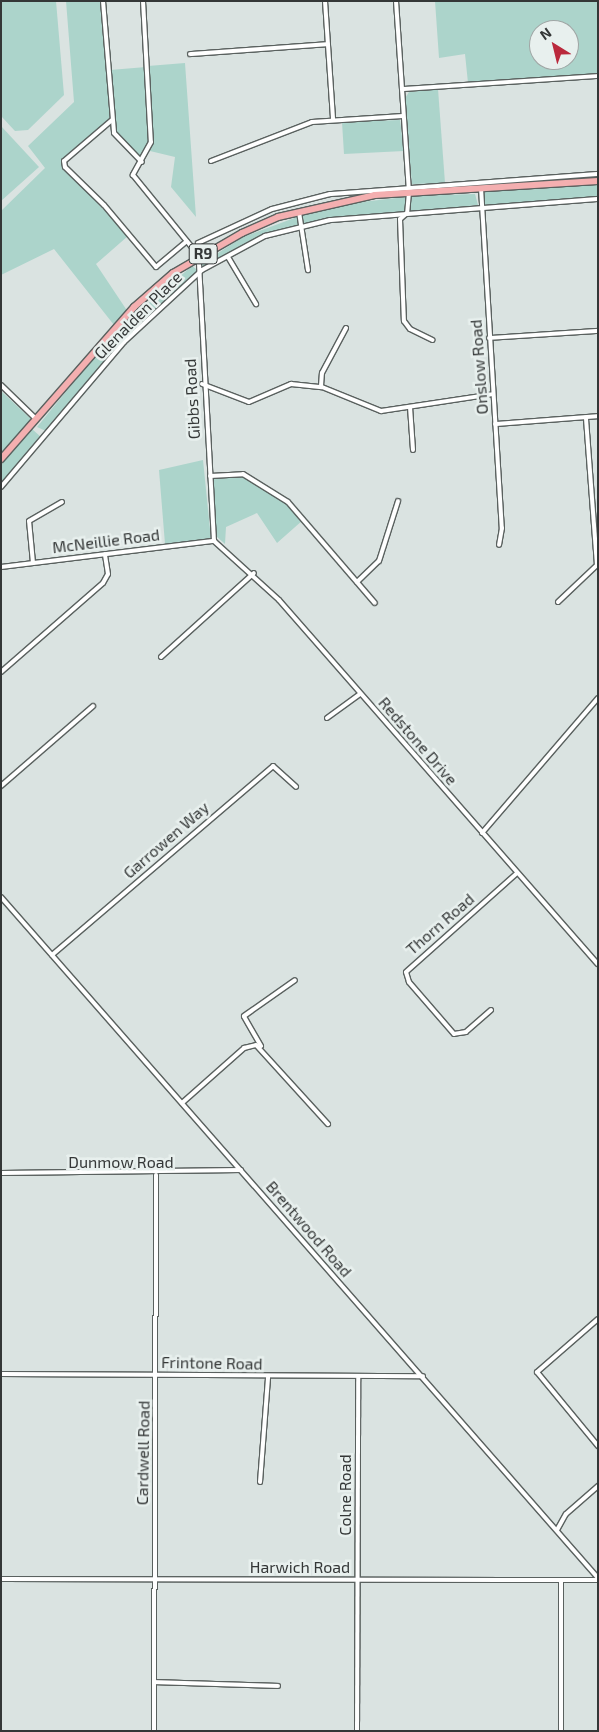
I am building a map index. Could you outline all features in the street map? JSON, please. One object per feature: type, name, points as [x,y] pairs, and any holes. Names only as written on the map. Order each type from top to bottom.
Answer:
[{"type":"highway","name":"R9","points":[[1,459],[134,307],[195,258],[259,225],[340,200],[409,189],[470,186],[481,188],[598,181]]},
{"type":"street","points":[[103,1],[114,133],[142,162]]},
{"type":"street","points":[[143,1],[151,142],[142,162],[133,175],[195,251]]},
{"type":"street","points":[[326,1],[333,119]]},
{"type":"street","points":[[396,1],[409,189],[407,213],[400,219],[404,321],[410,329],[434,340]]},
{"type":"street","points":[[190,54],[328,44]]},
{"type":"street","points":[[402,89],[598,76]]},
{"type":"street","points":[[210,160],[307,123],[333,119],[404,116]]},
{"type":"street","points":[[112,120],[64,161],[65,167],[104,204],[156,267],[187,241]]},
{"type":"street","points":[[470,186],[598,174]]},
{"type":"street","points":[[533,185],[538,179]]},
{"type":"street","name":"Onslow Road","points":[[481,188],[502,528],[499,545]]},
{"type":"street","points":[[202,270],[195,258],[195,251],[202,240],[295,201],[409,189]]},
{"type":"street","name":"Glenalden Place","points":[[1,486],[124,342],[202,270],[265,236],[330,220],[482,206],[598,199]]},
{"type":"street","points":[[299,212],[308,270]]},
{"type":"street","points":[[228,257],[256,304]]},
{"type":"street","name":"Gibbs Road","points":[[202,270],[202,384],[214,541]]},
{"type":"street","points":[[321,386],[322,373],[346,328]]},
{"type":"street","points":[[489,338],[598,331]]},
{"type":"street","points":[[202,384],[250,402],[291,384],[321,386],[375,410],[493,394]]},
{"type":"street","points":[[1,385],[36,418]]},
{"type":"street","points":[[410,406],[413,450]]},
{"type":"street","points":[[495,424],[598,416]]},
{"type":"street","points":[[558,602],[597,565],[586,417]]},
{"type":"street","points":[[210,476],[241,474],[288,502],[375,603]]},
{"type":"street","points":[[357,582],[379,560],[398,501]]},
{"type":"street","points":[[33,563],[29,521],[62,502]]},
{"type":"street","name":"McNeillie Road","points":[[1,567],[214,541]]},
{"type":"street","name":"Redstone Drive","points":[[214,541],[254,573],[598,964]]},
{"type":"street","points":[[1,672],[103,583],[108,574],[105,554]]},
{"type":"street","points":[[161,657],[254,573]]},
{"type":"street","points":[[326,718],[360,694]]},
{"type":"street","points":[[482,833],[598,698]]},
{"type":"street","points":[[1,786],[93,706]]},
{"type":"street","name":"Garrowen Way","points":[[52,955],[274,766],[296,788]]},
{"type":"street","name":"Thorn Road","points":[[491,1010],[466,1032],[454,1034],[409,982],[406,972],[517,873]]},
{"type":"street","name":"Brentwood Road","points":[[1,897],[423,1376],[598,1579]]},
{"type":"street","points":[[295,980],[244,1016],[262,1048],[328,1124]]},
{"type":"street","points":[[182,1103],[246,1046],[262,1048]]},
{"type":"street","name":"Dunmow Road","points":[[1,1173],[156,1175],[241,1170]]},
{"type":"street","name":"Cardwell Road","points":[[154,1731],[156,1175]]},
{"type":"street","points":[[598,1319],[536,1372],[598,1446]]},
{"type":"street","name":"Frintone Road","points":[[1,1374],[156,1374],[358,1378],[423,1376]]},
{"type":"street","points":[[260,1482],[268,1376]]},
{"type":"street","name":"Colne Road","points":[[357,1731],[358,1378]]},
{"type":"street","points":[[552,1524],[561,1520],[598,1486]]},
{"type":"street","points":[[557,1530],[561,1520]]},
{"type":"street","name":"Harwich Road","points":[[1,1579],[561,1581],[598,1579]]},
{"type":"street","points":[[560,1731],[561,1581]]},
{"type":"street","points":[[154,1682],[278,1686]]},
{"type":"green space","points":[[1,1],[56,1],[64,95],[28,130],[15,131],[1,116]]},
{"type":"green space","points":[[66,1],[101,1],[110,120],[62,165],[128,236],[96,264],[128,312],[114,325],[54,249],[1,275],[1,211],[45,168],[28,146],[74,102]]},
{"type":"green space","points":[[435,1],[598,1],[598,74],[468,83],[465,54],[439,58]]},
{"type":"green space","points":[[185,63],[196,217],[171,187],[175,157],[150,151],[148,66]]},
{"type":"green space","points":[[146,67],[150,142],[141,160],[116,132],[110,70]]},
{"type":"green space","points":[[438,89],[445,183],[412,184],[404,100],[409,92]]},
{"type":"green space","points":[[400,120],[404,151],[344,154],[342,122]]},
{"type":"green space","points":[[1,126],[39,167],[1,201]]},
{"type":"green space","points":[[598,185],[598,198],[483,205],[482,192]]},
{"type":"green space","points":[[475,194],[478,205],[409,212],[412,196]]},
{"type":"green space","points":[[405,197],[405,212],[330,219],[305,226],[302,215],[344,204]]},
{"type":"green space","points":[[297,217],[299,228],[265,235],[205,268],[201,264],[243,237]]},
{"type":"green space","points":[[192,266],[199,271],[124,342],[46,431],[37,427],[115,332]]},
{"type":"green space","points":[[1,391],[31,419],[1,454]]},
{"type":"green space","points":[[32,429],[41,437],[1,485],[1,465]]},
{"type":"green space","points":[[203,460],[211,539],[165,544],[159,470]]},
{"type":"green space","points":[[240,475],[291,507],[303,520],[277,543],[257,513],[226,527],[225,544],[216,536],[212,479]]}]
